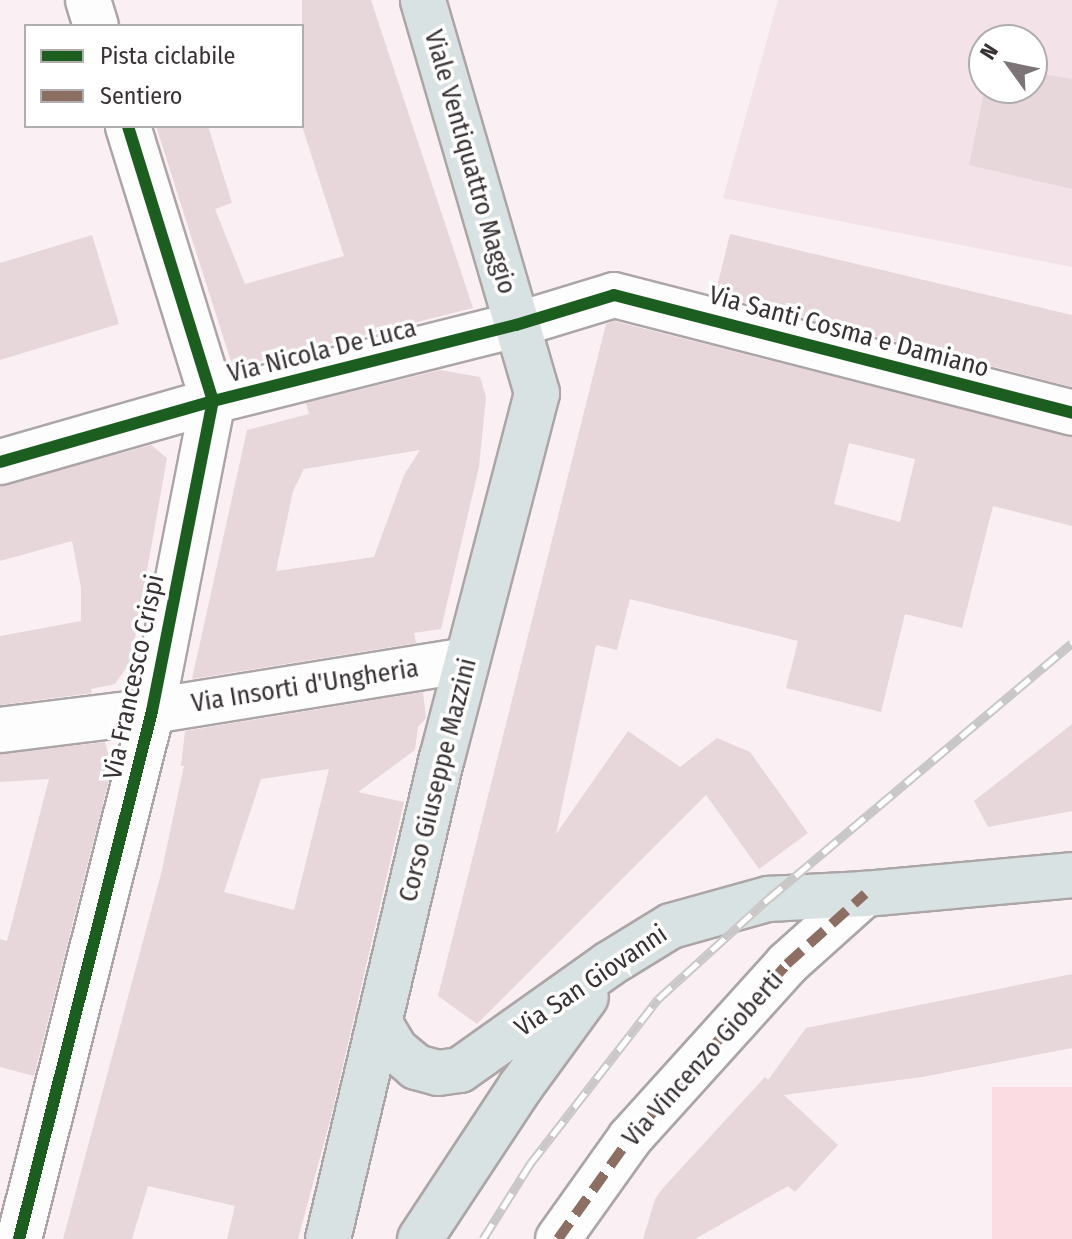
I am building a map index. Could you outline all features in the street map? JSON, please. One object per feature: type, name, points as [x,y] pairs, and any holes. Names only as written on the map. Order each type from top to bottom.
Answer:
[{"type":"main road","name":"Viale Ventiquattro Maggio","points":[[423,0],[516,325]]},
{"type":"main road","name":"Corso Giuseppe Mazzini","points":[[328,1239],[467,660],[537,393],[516,325]]},
{"type":"main road","name":"Via San Giovanni","points":[[379,1022],[396,1050],[416,1067],[438,1073],[460,1070],[609,964],[671,926],[768,899],[865,894],[1072,875]]},
{"type":"main road","points":[[420,1239],[521,1086],[609,964]]},
{"type":"street","points":[[88,0],[95,24]]},
{"type":"street","name":"Via Francesco Crispi","points":[[19,1239],[152,711],[213,401],[129,128]]},
{"type":"street","name":"Via Nicola De Luca","points":[[0,462],[213,401],[516,325],[614,295]]},
{"type":"street","name":"Via Santi Cosma e Damiano","points":[[614,295],[1072,413]]},
{"type":"street","name":"Via Insorti d'Ungheria","points":[[0,730],[152,711],[467,660]]},
{"type":"street","name":"Via Vincenzo Gioberti","points":[[558,1239],[630,1138],[787,964],[865,894]]},
{"type":"shaded area","points":[[778,0],[1072,0],[1072,267],[723,198]]},
{"type":"shaded area","points":[[992,1087],[1072,1087],[1072,1239],[992,1239]]},
{"type":"building","points":[[302,0],[371,0],[473,308],[233,368],[157,128],[209,128],[232,203],[215,209],[245,284],[344,256],[303,128]]},
{"type":"building","points":[[1048,75],[1072,79],[1072,189],[969,165],[982,104],[1048,104]]},
{"type":"building","points":[[730,234],[1072,315],[1072,387],[715,295]]},
{"type":"building","points":[[92,235],[119,324],[0,360],[0,263]]},
{"type":"building","points":[[614,321],[1072,437],[1072,526],[993,506],[962,628],[905,614],[881,712],[786,688],[798,641],[630,599],[617,650],[596,645],[556,834],[628,731],[680,767],[717,738],[750,752],[808,833],[759,869],[706,795],[477,1024],[438,996],[606,324]],"holes":[[[849,443],[915,459],[900,522],[834,504]]]},
{"type":"building","points":[[440,370],[480,377],[486,397],[479,467],[441,629],[414,633],[416,643],[192,679],[247,430],[309,414],[306,403]],"holes":[[[420,450],[404,475],[374,557],[276,571],[293,491],[304,469]]]},
{"type":"building","points":[[151,445],[167,458],[131,661],[115,684],[91,689],[92,693],[0,705],[0,636],[81,621],[81,588],[72,541],[0,561],[0,486]]},
{"type":"building","points":[[423,692],[426,718],[418,727],[415,750],[358,792],[404,802],[331,1117],[298,1239],[227,1239],[235,1206],[148,1186],[132,1239],[63,1239],[161,874],[184,766],[181,766],[185,731]],"holes":[[[329,769],[294,910],[224,892],[261,779]]]},
{"type":"building","points":[[1072,724],[1072,811],[988,827],[974,801]]},
{"type":"building","points":[[105,742],[112,768],[34,1076],[0,1067],[0,939],[7,941],[49,779],[0,782],[0,754]]},
{"type":"building","points":[[1072,974],[1072,1048],[922,1077],[784,1095],[838,1145],[795,1192],[788,1186],[695,1239],[643,1239],[655,1199],[663,1188],[765,1077],[768,1080],[806,1028]]},
{"type":"railway","points":[[483,1239],[530,1164],[658,999],[768,899],[1072,643]]},
{"type":"marked path","points":[[558,1239],[630,1138],[787,964],[865,894]]},
{"type":"cycle path","points":[[19,1239],[152,711],[213,401],[129,128]]},
{"type":"cycle path","points":[[0,462],[213,401],[516,325],[614,295],[1072,413]]}]
